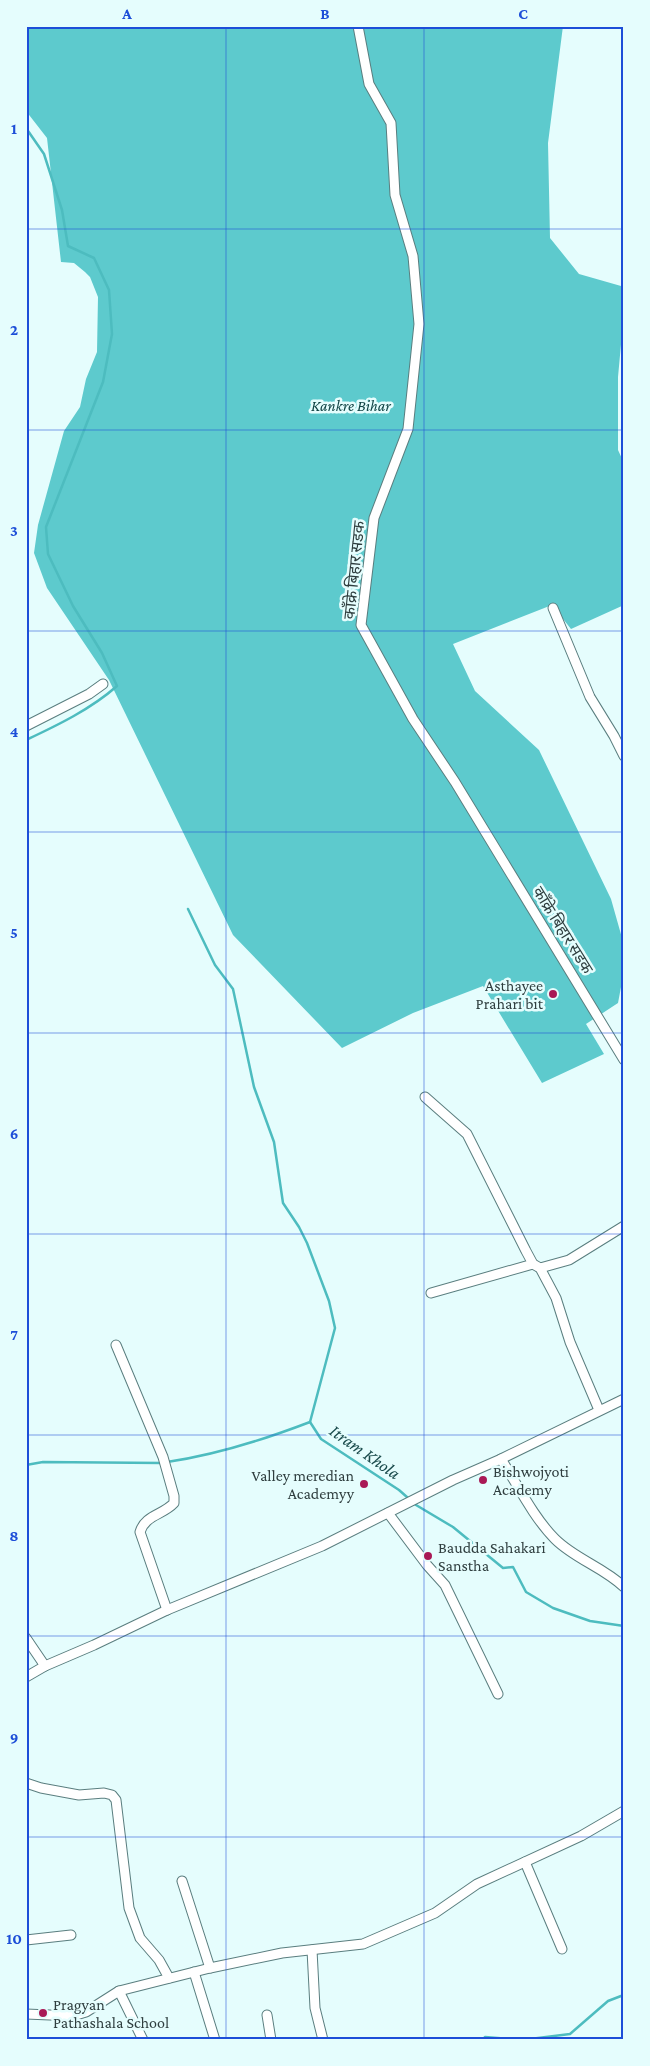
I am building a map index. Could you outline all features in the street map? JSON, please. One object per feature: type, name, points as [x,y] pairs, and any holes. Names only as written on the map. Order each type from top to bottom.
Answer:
[{"type":"street","name":"काँक्रे बिहार सडक","points":[[358,26],[369,84],[391,124],[395,195],[413,256],[419,324],[408,429],[374,518],[361,625],[413,719],[455,782],[624,1060]]},
{"type":"street","points":[[553,608],[590,697],[624,756]]},
{"type":"street","points":[[26,726],[89,694],[104,684]]},
{"type":"street","points":[[425,1097],[467,1134],[556,1298],[570,1342],[599,1410]]},
{"type":"street","points":[[431,1293],[537,1266],[569,1260],[624,1226]]},
{"type":"street","points":[[116,1346],[163,1457],[174,1496],[174,1503],[170,1508],[146,1520],[140,1532],[167,1610]]},
{"type":"street","points":[[26,1677],[45,1666],[167,1610],[322,1546],[403,1504],[624,1399]]},
{"type":"street","points":[[501,1459],[554,1538],[578,1557],[611,1574],[624,1586]]},
{"type":"street","points":[[388,1513],[445,1585],[498,1694]]},
{"type":"street","points":[[26,1638],[45,1666]]},
{"type":"street","points":[[26,1783],[41,1788],[79,1795],[104,1793],[112,1795],[116,1800],[129,1908],[140,1938],[159,1960],[168,1978]]},
{"type":"street","points":[[26,2014],[73,2016],[86,2012],[119,1991],[168,1978],[210,1968],[312,1950],[348,1947],[373,1940],[435,1913],[477,1884],[581,1836],[624,1812]]},
{"type":"street","points":[[525,1862],[562,1949]]},
{"type":"street","points":[[182,1881],[210,1968]]},
{"type":"street","points":[[26,1940],[71,1935]]},
{"type":"street","points":[[312,1950],[315,2008],[323,2040]]},
{"type":"street","points":[[194,1972],[214,2040]]},
{"type":"street","points":[[119,1991],[143,2040]]},
{"type":"street","points":[[267,2015],[271,2040]]},
{"type":"green space","name":"Kankre Bihar","points":[[26,26],[563,26],[548,143],[550,238],[579,274],[621,286],[624,312],[618,377],[618,450],[624,463],[624,605],[571,629],[552,605],[453,644],[475,691],[539,750],[611,899],[624,945],[624,971],[618,1003],[586,1024],[604,1054],[542,1083],[483,986],[413,1013],[342,1048],[233,935],[109,680],[47,588],[34,553],[38,525],[64,431],[80,407],[86,379],[97,352],[98,297],[90,277],[85,272],[74,263],[61,262],[47,138],[26,111]]},
{"type":"waterway","points":[[26,128],[44,154],[62,210],[68,246],[94,258],[109,290],[112,334],[103,382],[46,527],[48,554],[73,606],[102,653],[117,686],[85,709],[26,740]]},
{"type":"waterway","points":[[188,909],[215,965],[233,989],[254,1087],[274,1142],[283,1203],[307,1243],[329,1301],[335,1328],[310,1422]]},
{"type":"waterway","name":"Itram Khola","points":[[167,1462],[239,1446],[310,1422],[321,1439],[399,1490],[416,1505],[453,1527],[503,1568],[513,1567],[526,1592],[553,1608],[590,1621],[624,1626]]},
{"type":"waterway","name":"Itram Khola","points":[[26,1465],[43,1462],[162,1463]]},
{"type":"waterway","points":[[483,2040],[485,2037],[522,2040],[570,2034],[608,2001],[621,1996],[624,1998]]},
{"type":"place","name":"Asthayee Prahari bit","points":[[553,994]]},
{"type":"place","name":"Bishwojyoti Academy","points":[[483,1480]]},
{"type":"place","name":"Valley meredian Academyy","points":[[364,1484]]},
{"type":"place","name":"Baudda Sahakari Sanstha","points":[[428,1556]]},
{"type":"place","name":"Pragyan Pathashala School","points":[[43,2013]]}]
